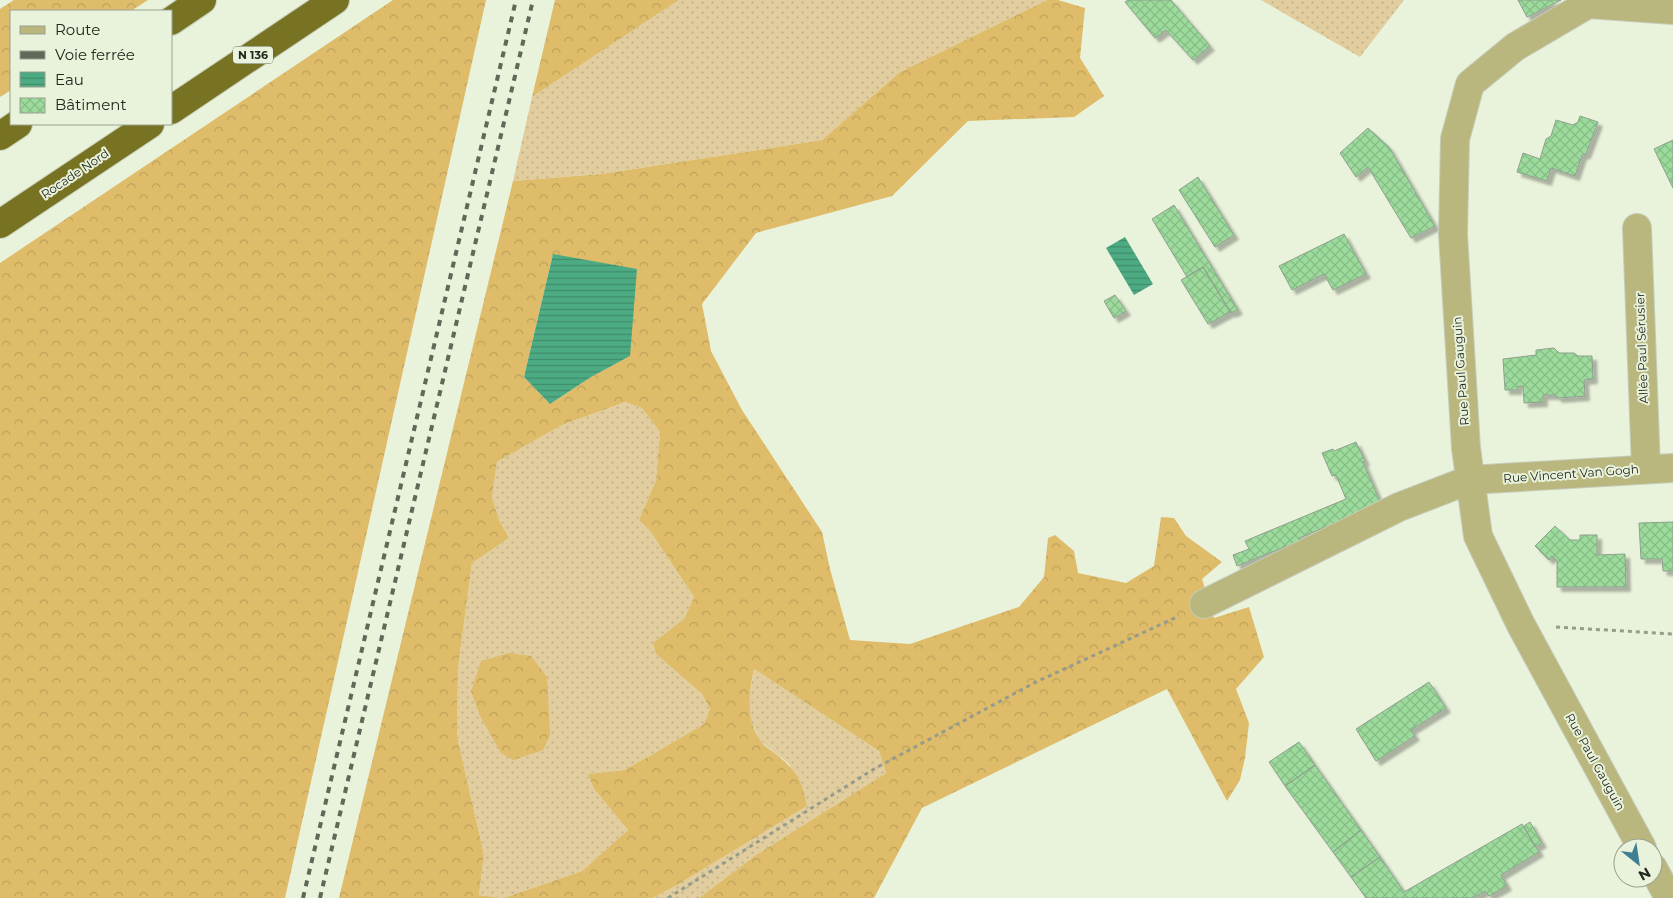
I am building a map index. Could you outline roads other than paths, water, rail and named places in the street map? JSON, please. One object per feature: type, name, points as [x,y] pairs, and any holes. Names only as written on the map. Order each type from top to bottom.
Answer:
[{"type":"highway","points":[[172,19],[202,0]]},
{"type":"highway","name":"N 136","points":[[172,109],[335,0]]},
{"type":"highway","points":[[0,136],[16,125]]},
{"type":"highway","name":"Rocade Nord","points":[[0,224],[148,125]]},
{"type":"street","name":"Rue Paul Gauguin","points":[[1637,838],[1521,625],[1478,536],[1466,448],[1453,234],[1454,139],[1470,84],[1514,48],[1588,4],[1673,10]]},
{"type":"street","name":"Allée Paul Sérusier","points":[[1637,228],[1646,469]]},
{"type":"street","name":"Rue Vincent Van Gogh","points":[[1204,604],[1399,507],[1469,480],[1673,468]]},
{"type":"street","points":[[1663,887],[1669,898]]},
{"type":"water","points":[[1125,237],[1153,284],[1134,295],[1106,248]]},
{"type":"water","points":[[553,254],[637,269],[630,356],[591,377],[550,404],[524,377]]},
{"type":"railway","points":[[303,898],[516,0]]},
{"type":"railway","points":[[320,898],[533,0]]}]
